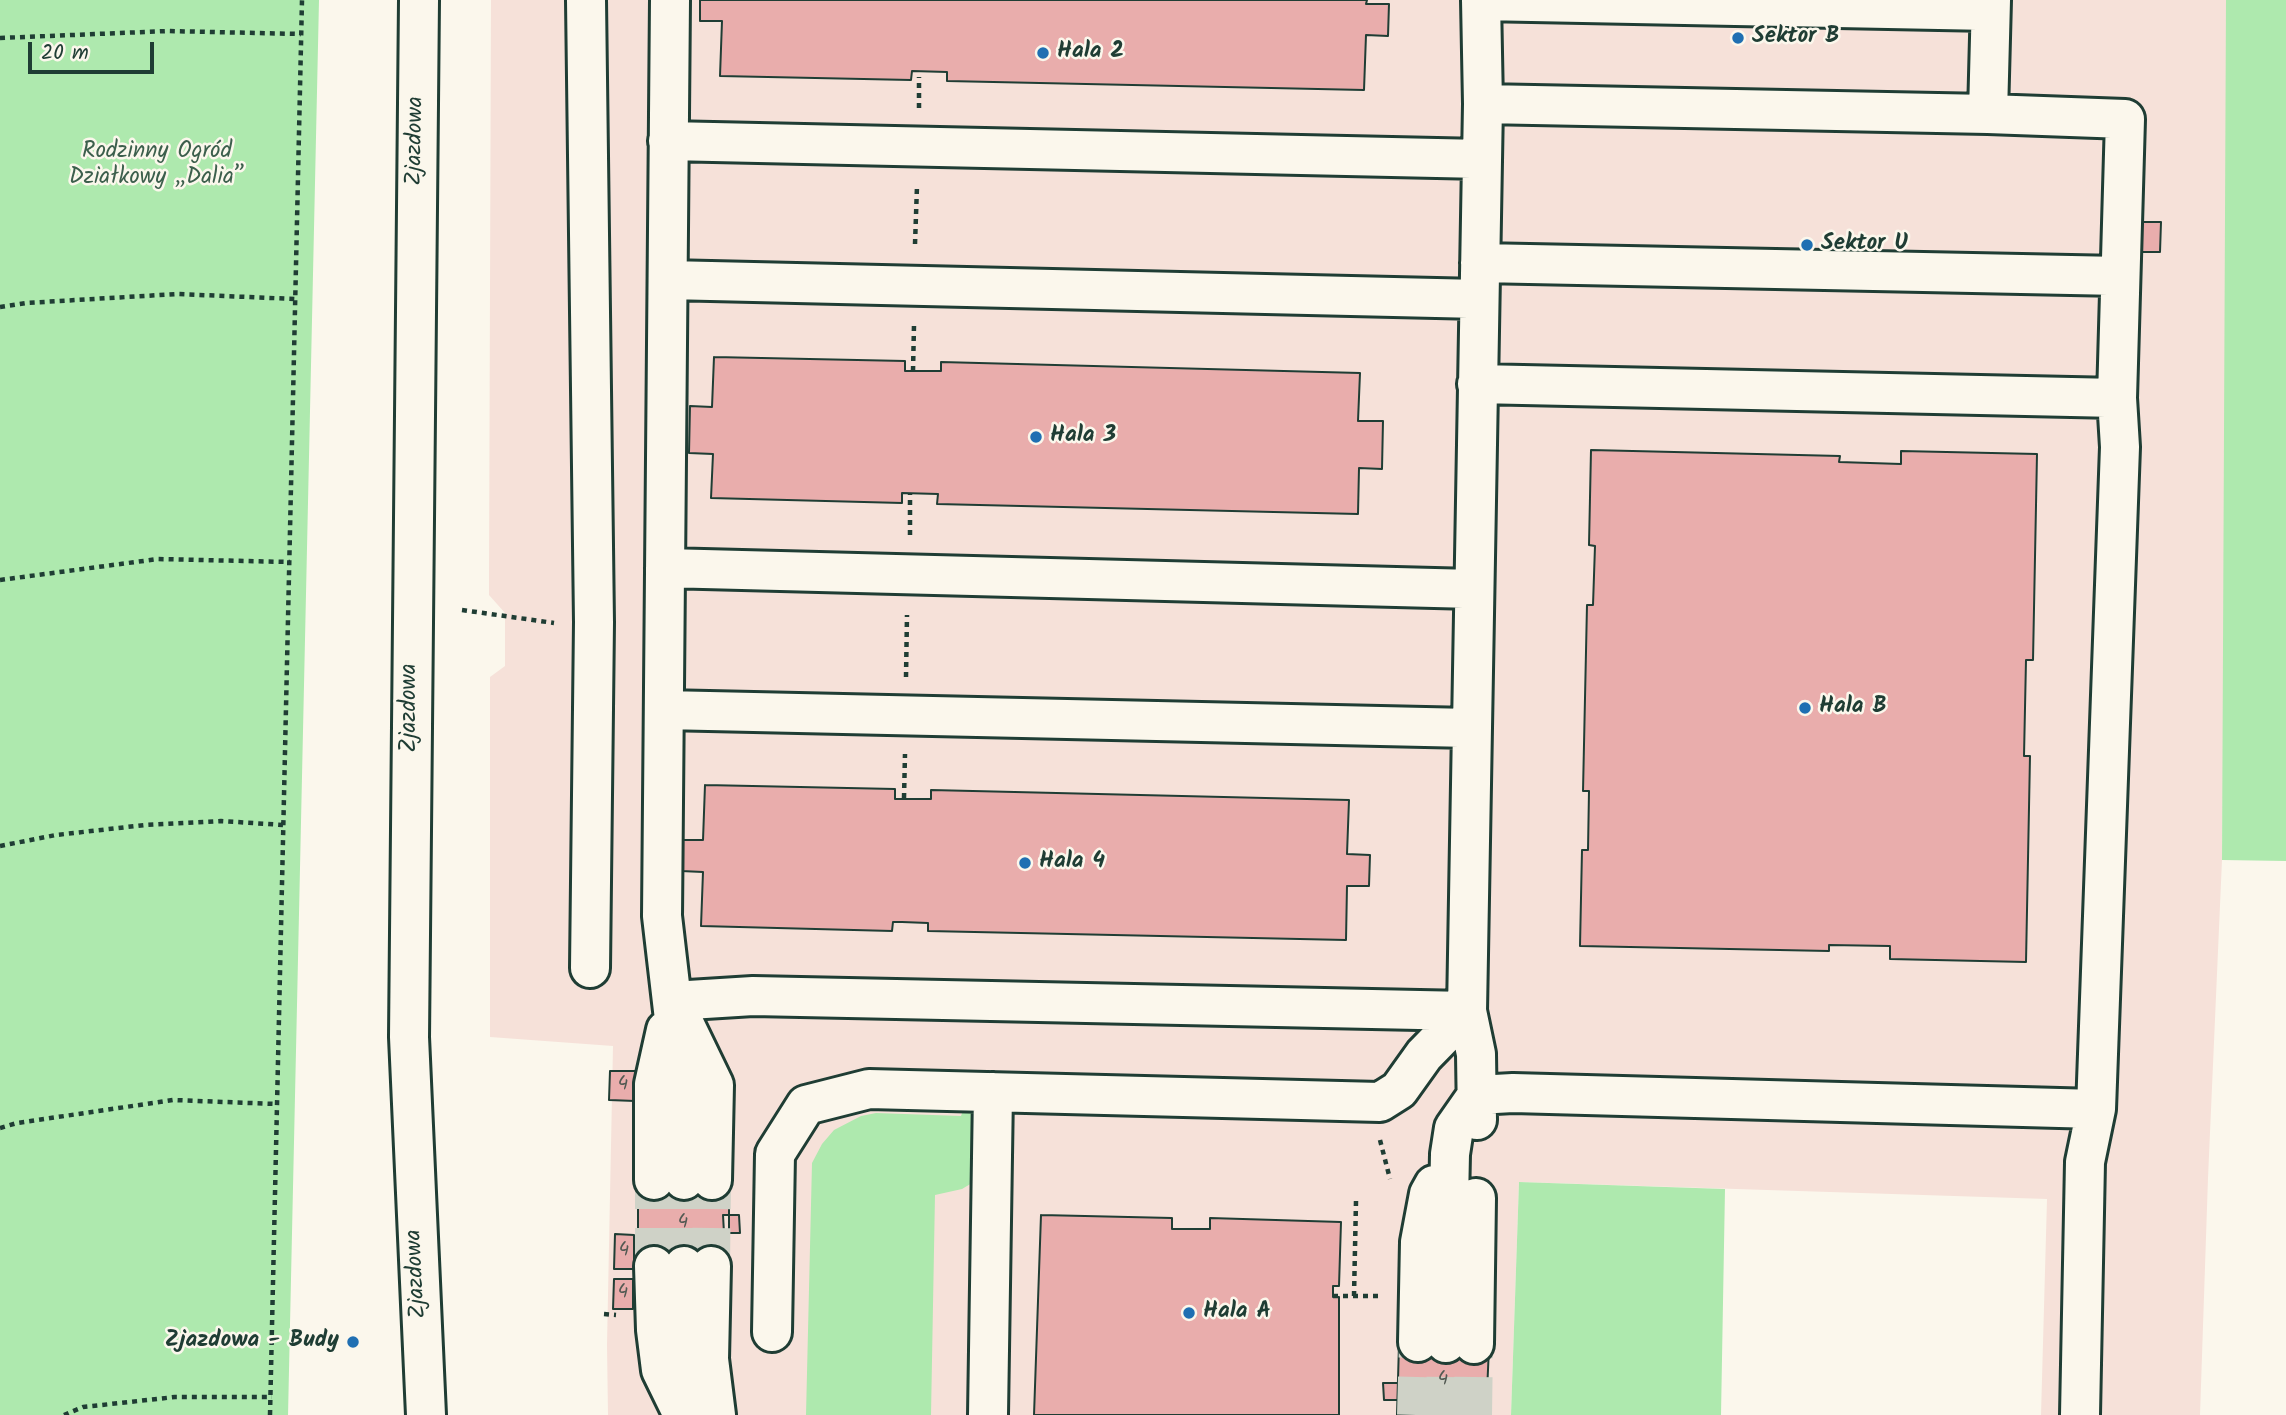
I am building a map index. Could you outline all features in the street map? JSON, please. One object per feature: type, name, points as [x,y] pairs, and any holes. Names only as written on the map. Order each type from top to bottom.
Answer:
[{"type":"street","name":"Zjazdowa","points":[[419,0],[409,1037],[426,1415]]},
{"type":"street","points":[[586,0],[593,622],[590,968]]},
{"type":"street","points":[[670,0],[662,916],[673,1001],[714,1084],[683,1180],[654,1084],[673,1001]]},
{"type":"street","points":[[1477,1095],[1454,1128],[1450,1154],[1429,1194],[1420,1242],[1446,1343],[1477,1095],[1476,1054],[1467,1012],[1483,104],[1481,0],[1990,6],[1988,114]]},
{"type":"street","points":[[1483,104],[2125,119],[2117,398],[2120,447],[2096,1109],[2085,1162],[2080,1415]]},
{"type":"street","points":[[668,141],[1482,159]]},
{"type":"street","points":[[668,280],[1479,281],[2120,276]]},
{"type":"street","points":[[1477,384],[2117,398]]},
{"type":"street","points":[[665,568],[1473,589]]},
{"type":"street","points":[[664,710],[1470,728]]},
{"type":"street","points":[[673,1001],[766,996],[1467,1012]]},
{"type":"street","points":[[772,1332],[775,1153],[806,1105],[869,1089],[1380,1102],[1399,1090],[1424,1055],[1467,1012]]},
{"type":"street","points":[[988,1415],[993,1092]]},
{"type":"street","points":[[1477,1095],[1513,1093],[2096,1109]]},
{"type":"street","points":[[683,1266],[656,1330],[661,1370],[683,1415]]},
{"type":"street","points":[[683,1266],[685,1376],[697,1415]]},
{"type":"street","points":[[683,1266],[709,1359],[716,1415]]},
{"type":"path","points":[[270,1415],[302,0]]},
{"type":"path","points":[[0,38],[168,31],[301,34]]},
{"type":"path","points":[[0,307],[177,294],[295,299]]},
{"type":"path","points":[[913,371],[914,322]]},
{"type":"path","points":[[909,541],[910,494]]},
{"type":"path","points":[[0,580],[158,559],[289,562]]},
{"type":"path","points":[[906,680],[908,614]]},
{"type":"path","points":[[904,798],[905,752]]},
{"type":"path","points":[[0,846],[56,835],[145,825],[221,821],[282,825]]},
{"type":"path","points":[[0,1128],[17,1123],[173,1100],[276,1104]]},
{"type":"path","points":[[1378,1130],[1390,1180]]},
{"type":"path","points":[[1354,1296],[1356,1200]]},
{"type":"path","points":[[1333,1296],[1371,1296]]},
{"type":"path","points":[[64,1415],[83,1407],[175,1397],[272,1397]]},
{"type":"shaded area","points":[[491,0],[2242,0],[2227,541],[2222,860],[2200,1415],[2041,1415],[2047,1199],[1519,1182],[1511,1415],[608,1415],[613,1046],[490,1037],[490,677],[505,666],[505,613],[489,595]]},
{"type":"green space","name":"Rodzinny Ogród Działkowy „Dalia”","points":[[0,0],[319,0],[288,1415],[0,1415]]},
{"type":"green space","points":[[2226,0],[2286,0],[2286,861],[2222,860]]},
{"type":"green space","points":[[965,1105],[973,1108],[976,1115],[976,1167],[972,1183],[962,1189],[935,1195],[931,1415],[806,1415],[812,1163],[822,1144],[834,1130],[861,1116],[876,1113],[961,1116]]},
{"type":"green space","points":[[1519,1182],[1725,1189],[1721,1415],[1511,1415]]},
{"type":"building","name":"Hala 2","points":[[700,0],[1367,0],[1366,4],[1389,4],[1388,36],[1366,35],[1364,90],[947,81],[947,72],[912,71],[911,80],[720,76],[722,21],[700,21]]},
{"type":"building","points":[[2140,222],[2161,222],[2160,252],[2140,252]]},
{"type":"building","name":"Hala 3","points":[[714,357],[905,361],[905,371],[941,371],[941,362],[1360,373],[1358,421],[1383,421],[1382,469],[1359,468],[1358,514],[937,504],[938,494],[902,493],[902,503],[711,498],[713,454],[689,453],[690,406],[712,407]]},
{"type":"building","name":"Hala B","points":[[1591,450],[1840,456],[1839,462],[1901,464],[1901,451],[2037,454],[2033,660],[2026,660],[2024,756],[2030,756],[2026,962],[1890,959],[1890,946],[1829,945],[1829,951],[1580,946],[1582,850],[1588,850],[1589,791],[1583,791],[1587,605],[1593,605],[1595,546],[1589,545]]},
{"type":"building","name":"Hala 4","points":[[705,785],[895,789],[895,799],[931,799],[931,790],[1349,800],[1347,854],[1370,855],[1369,886],[1347,886],[1346,940],[928,931],[928,923],[902,922],[893,922],[892,931],[701,926],[703,872],[681,871],[682,840],[703,840]]},
{"type":"building","points":[[610,1071],[636,1071],[635,1101],[609,1100]]},
{"type":"building","points":[[729,1182],[729,1265],[638,1266],[638,1183]]},
{"type":"building","points":[[723,1215],[739,1215],[740,1233],[724,1233]]},
{"type":"building","name":"Hala A","points":[[1041,1215],[1172,1218],[1172,1229],[1210,1229],[1210,1218],[1341,1222],[1339,1286],[1333,1286],[1333,1297],[1339,1297],[1339,1415],[1034,1415]]},
{"type":"building","points":[[615,1234],[634,1235],[634,1269],[614,1269]]},
{"type":"building","points":[[614,1279],[633,1279],[633,1309],[613,1309]]},
{"type":"building","points":[[1399,1344],[1489,1347],[1486,1415],[1397,1415]]},
{"type":"building","points":[[1383,1383],[1401,1383],[1401,1400],[1384,1400]]},
{"type":"tunnel","points":[[654,1180],[654,1266]]},
{"type":"tunnel","points":[[684,1180],[684,1266]]},
{"type":"tunnel","points":[[711,1266],[712,1180]]},
{"type":"tunnel","points":[[1416,1415],[1418,1342]]},
{"type":"tunnel","points":[[1445,1415],[1446,1343]]},
{"type":"tunnel","points":[[1473,1415],[1474,1344]]},
{"type":"place","name":"Sektor B","points":[[1738,38]]},
{"type":"place","name":"Hala 2","points":[[1043,53]]},
{"type":"place","name":"Sektor U","points":[[1807,245]]},
{"type":"place","name":"Hala 3","points":[[1036,437]]},
{"type":"place","name":"Hala B","points":[[1805,708]]},
{"type":"place","name":"Hala 4","points":[[1025,863]]},
{"type":"place","name":"Hala A","points":[[1189,1313]]},
{"type":"place","name":"Zjazdowa - Budy","points":[[353,1342]]}]
